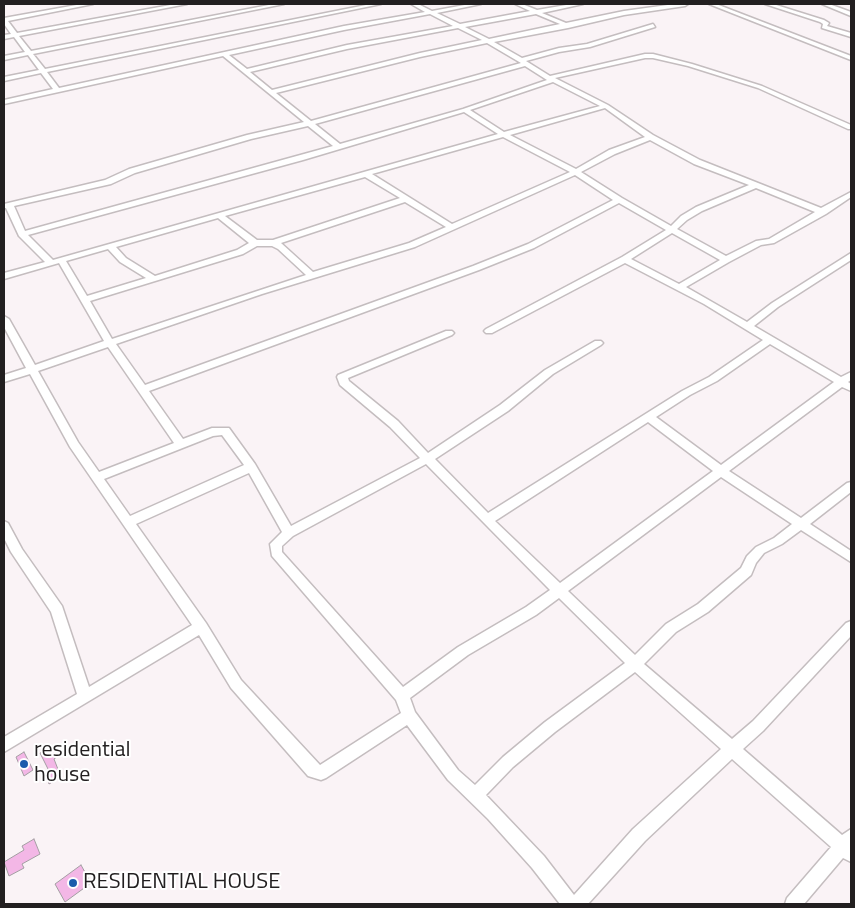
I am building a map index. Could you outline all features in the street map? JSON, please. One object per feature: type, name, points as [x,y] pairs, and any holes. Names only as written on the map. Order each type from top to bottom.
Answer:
[{"type":"street","points":[[4,19],[90,4]]},
{"type":"street","points":[[155,4],[167,13]]},
{"type":"street","points":[[4,37],[184,4]]},
{"type":"street","points":[[255,4],[269,12]]},
{"type":"street","points":[[4,58],[281,4]]},
{"type":"street","points":[[4,79],[284,21],[378,4]]},
{"type":"street","points":[[414,4],[490,42],[551,79],[606,106],[650,137],[697,162],[823,212]]},
{"type":"street","points":[[4,102],[58,92],[344,28],[478,4]]},
{"type":"street","points":[[518,4],[568,26]]},
{"type":"street","points":[[244,72],[347,47],[580,4]]},
{"type":"street","points":[[271,92],[386,63],[624,13],[685,4]]},
{"type":"street","points":[[712,4],[851,58]]},
{"type":"street","points":[[768,4],[822,21],[826,23],[824,26],[851,35]]},
{"type":"street","points":[[825,4],[851,14]]},
{"type":"street","points":[[4,13],[4,19],[58,92]]},
{"type":"street","points":[[277,17],[284,21]]},
{"type":"street","points":[[172,18],[178,24]]},
{"type":"street","points":[[181,444],[110,342],[85,300],[56,261],[22,234],[6,205],[108,182],[132,171],[250,137],[277,132],[559,50],[588,46],[653,26]]},
{"type":"street","points":[[225,55],[338,146]]},
{"type":"street","points":[[22,234],[465,110],[551,79],[645,56],[653,56],[697,67],[760,87],[851,128]]},
{"type":"street","points":[[4,276],[606,106]]},
{"type":"street","points":[[465,110],[502,134],[576,172],[619,200],[726,260]]},
{"type":"street","points":[[4,379],[311,275],[412,245],[576,172],[612,152],[650,137]]},
{"type":"street","points":[[366,174],[453,228]]},
{"type":"street","points":[[489,331],[625,259],[672,230],[684,218],[754,186]]},
{"type":"street","points":[[680,287],[759,243],[771,241],[851,194]]},
{"type":"street","points":[[85,300],[240,252],[255,243],[274,243],[406,199]]},
{"type":"street","points":[[143,389],[476,268],[531,246],[619,200]]},
{"type":"street","points":[[219,215],[255,243]]},
{"type":"street","points":[[274,243],[288,253],[311,275]]},
{"type":"street","points":[[110,246],[123,260],[154,279]]},
{"type":"street","points":[[747,327],[775,305],[851,256]]},
{"type":"street","points":[[402,696],[464,651],[531,611],[722,470],[848,382],[769,340],[680,287],[625,259]]},
{"type":"street","points":[[4,319],[74,444],[201,627],[236,684],[314,771],[322,773],[409,716]]},
{"type":"street","points":[[449,334],[342,377],[344,383],[394,424],[487,520],[635,664],[849,846],[793,904]]},
{"type":"street","points":[[487,520],[650,418],[686,393],[713,379],[769,340]]},
{"type":"street","points":[[570,904],[520,841],[494,812],[474,796],[454,775],[409,716],[402,696],[276,553],[276,544],[289,534],[427,459],[504,408],[549,372],[598,343]]},
{"type":"street","points":[[650,418],[722,470],[851,557]]},
{"type":"street","points":[[97,478],[212,432],[225,431],[251,467],[289,534]]},
{"type":"street","points":[[128,522],[251,467]]},
{"type":"street","points":[[474,796],[550,727],[635,664],[671,628],[703,608],[746,571],[750,560],[760,550],[778,541],[800,522],[851,486]]},
{"type":"street","points":[[4,526],[17,552],[57,610],[85,696]]},
{"type":"street","points":[[4,745],[201,627]]},
{"type":"street","points":[[577,904],[640,835],[695,781],[758,726],[851,627]]},
{"type":"building","points":[[52,746],[58,756],[54,759],[61,777],[49,784],[46,775],[50,773],[40,753]]},
{"type":"building","name":"residential house","points":[[24,752],[33,770],[24,776],[16,757]]},
{"type":"building","points":[[34,839],[40,854],[22,864],[24,868],[9,876],[4,862],[24,850],[22,846]]},
{"type":"building","name":"RESIDENTIAL HOUSE","points":[[81,865],[91,883],[65,902],[55,884]]},
{"type":"place","name":"residential house","points":[[24,764]]},
{"type":"place","name":"RESIDENTIAL HOUSE","points":[[73,883]]}]
